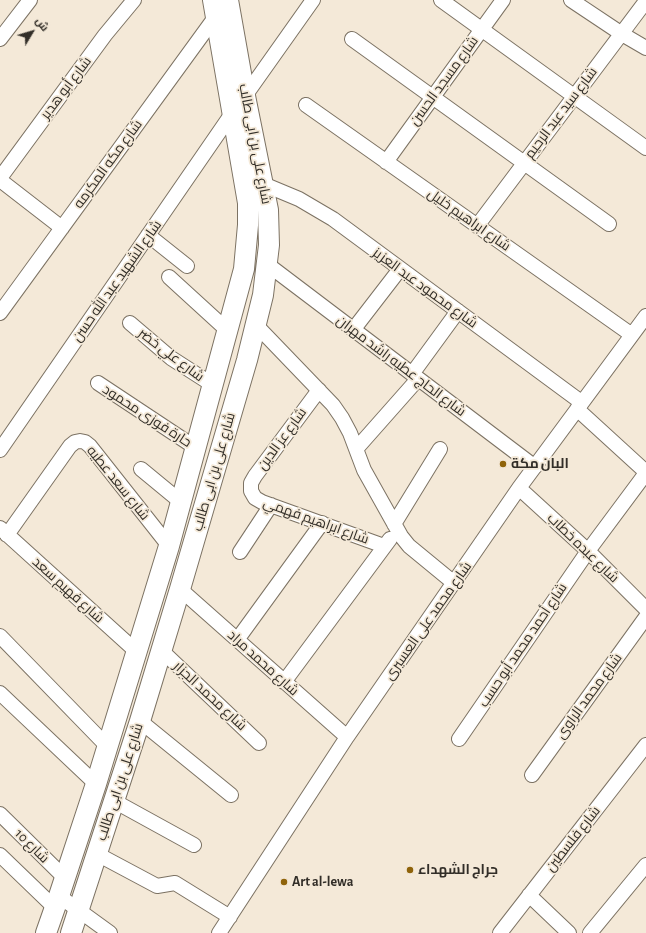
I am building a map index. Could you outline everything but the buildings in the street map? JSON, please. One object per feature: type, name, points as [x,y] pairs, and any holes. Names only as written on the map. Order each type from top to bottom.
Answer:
[{"type":"street","points":[[0,39],[30,0]]},
{"type":"street","name":"شارع أبو هدير","points":[[0,179],[105,35],[134,0]]},
{"type":"street","name":"شارع على بن ابى طالب","points":[[71,933],[140,721],[180,589],[256,325],[263,295],[269,245],[268,210],[245,96],[228,0]]},
{"type":"street","points":[[245,96],[312,0]]},
{"type":"street","points":[[441,0],[646,148]]},
{"type":"street","name":"شارع مسجد الحسن","points":[[386,162],[503,0]]},
{"type":"street","name":"شارع سيد عبد الرحيم","points":[[477,226],[646,1]]},
{"type":"street","points":[[578,2],[622,34],[646,48]]},
{"type":"street","name":"شارع على بن ابى طالب","points":[[46,933],[96,784],[169,546],[244,269],[248,225],[248,204],[215,8]]},
{"type":"street","name":"شارع مكه المكرمه","points":[[0,313],[62,228],[215,8]]},
{"type":"street","points":[[352,39],[609,224]]},
{"type":"street","name":"شارع ابراهيم خليل","points":[[306,105],[632,335]]},
{"type":"street","name":"شارع الشهيد عبد الله حسن","points":[[0,450],[233,112]]},
{"type":"street","points":[[0,179],[62,228]]},
{"type":"street","name":"شارع محمود عبد العزيز","points":[[263,184],[281,191],[317,209],[458,311],[579,406],[646,472]]},
{"type":"street","points":[[148,235],[187,266]]},
{"type":"street","name":"شارع الحاج عطيه راشد مهران","points":[[267,264],[535,467]]},
{"type":"street","points":[[354,330],[400,269]]},
{"type":"street","points":[[169,277],[228,330]]},
{"type":"street","points":[[356,448],[415,376],[458,311]]},
{"type":"street","name":"شارع محمد على العسيرى","points":[[219,933],[347,737],[454,582],[579,406],[646,316]]},
{"type":"street","name":"شارع علي خضر","points":[[130,323],[171,358],[213,385]]},
{"type":"street","points":[[256,325],[333,405],[342,418],[356,448],[364,470],[395,527],[409,546],[454,582]]},
{"type":"street","points":[[220,356],[246,360]]},
{"type":"street","name":"حارة فوزى محمود","points":[[98,384],[196,448]]},
{"type":"street","name":"شارع عز الدين","points":[[251,491],[251,483],[255,476],[319,390]]},
{"type":"street","name":"شارع سعد عطيه","points":[[4,531],[70,446],[75,442],[80,441],[86,442],[90,446],[169,546]]},
{"type":"street","points":[[284,682],[384,546],[440,449]]},
{"type":"street","points":[[141,469],[181,502]]},
{"type":"street","name":"شارع أحمد محمد أبو حسب","points":[[459,739],[588,551],[646,472]]},
{"type":"street","name":"شارع عبده خطاب","points":[[520,488],[588,551],[646,609]]},
{"type":"street","name":"شارع ابراهيم فهمي","points":[[251,491],[255,498],[271,505],[384,546]]},
{"type":"street","points":[[240,552],[271,505]]},
{"type":"street","points":[[238,640],[322,523]]},
{"type":"street","name":"شارع فهيم سعد","points":[[4,531],[137,652]]},
{"type":"street","name":"شارع محمد مراد","points":[[180,589],[347,737]]},
{"type":"street","name":"شارع محمد الراوى","points":[[532,775],[646,617]]},
{"type":"street","points":[[0,636],[107,746]]},
{"type":"street","name":"شارع محمد الجزار","points":[[161,650],[259,743]]},
{"type":"street","points":[[0,693],[96,784]]},
{"type":"street","points":[[140,721],[231,795]]},
{"type":"street","name":"شارع فلسطين","points":[[500,933],[646,745]]},
{"type":"street","points":[[114,801],[194,845]]},
{"type":"street","name":"شارع 10","points":[[0,814],[60,894]]},
{"type":"street","points":[[97,854],[157,886],[175,883],[230,917]]},
{"type":"street","points":[[0,855],[60,894],[110,933]]},
{"type":"street","points":[[590,933],[644,872]]},
{"type":"street","points":[[529,895],[569,933]]},
{"type":"place","name":"البان مكة","points":[[503,464]]},
{"type":"place","name":"جراج الشهداء","points":[[410,870]]},
{"type":"place","name":"Art al-lewa","points":[[284,882]]}]
